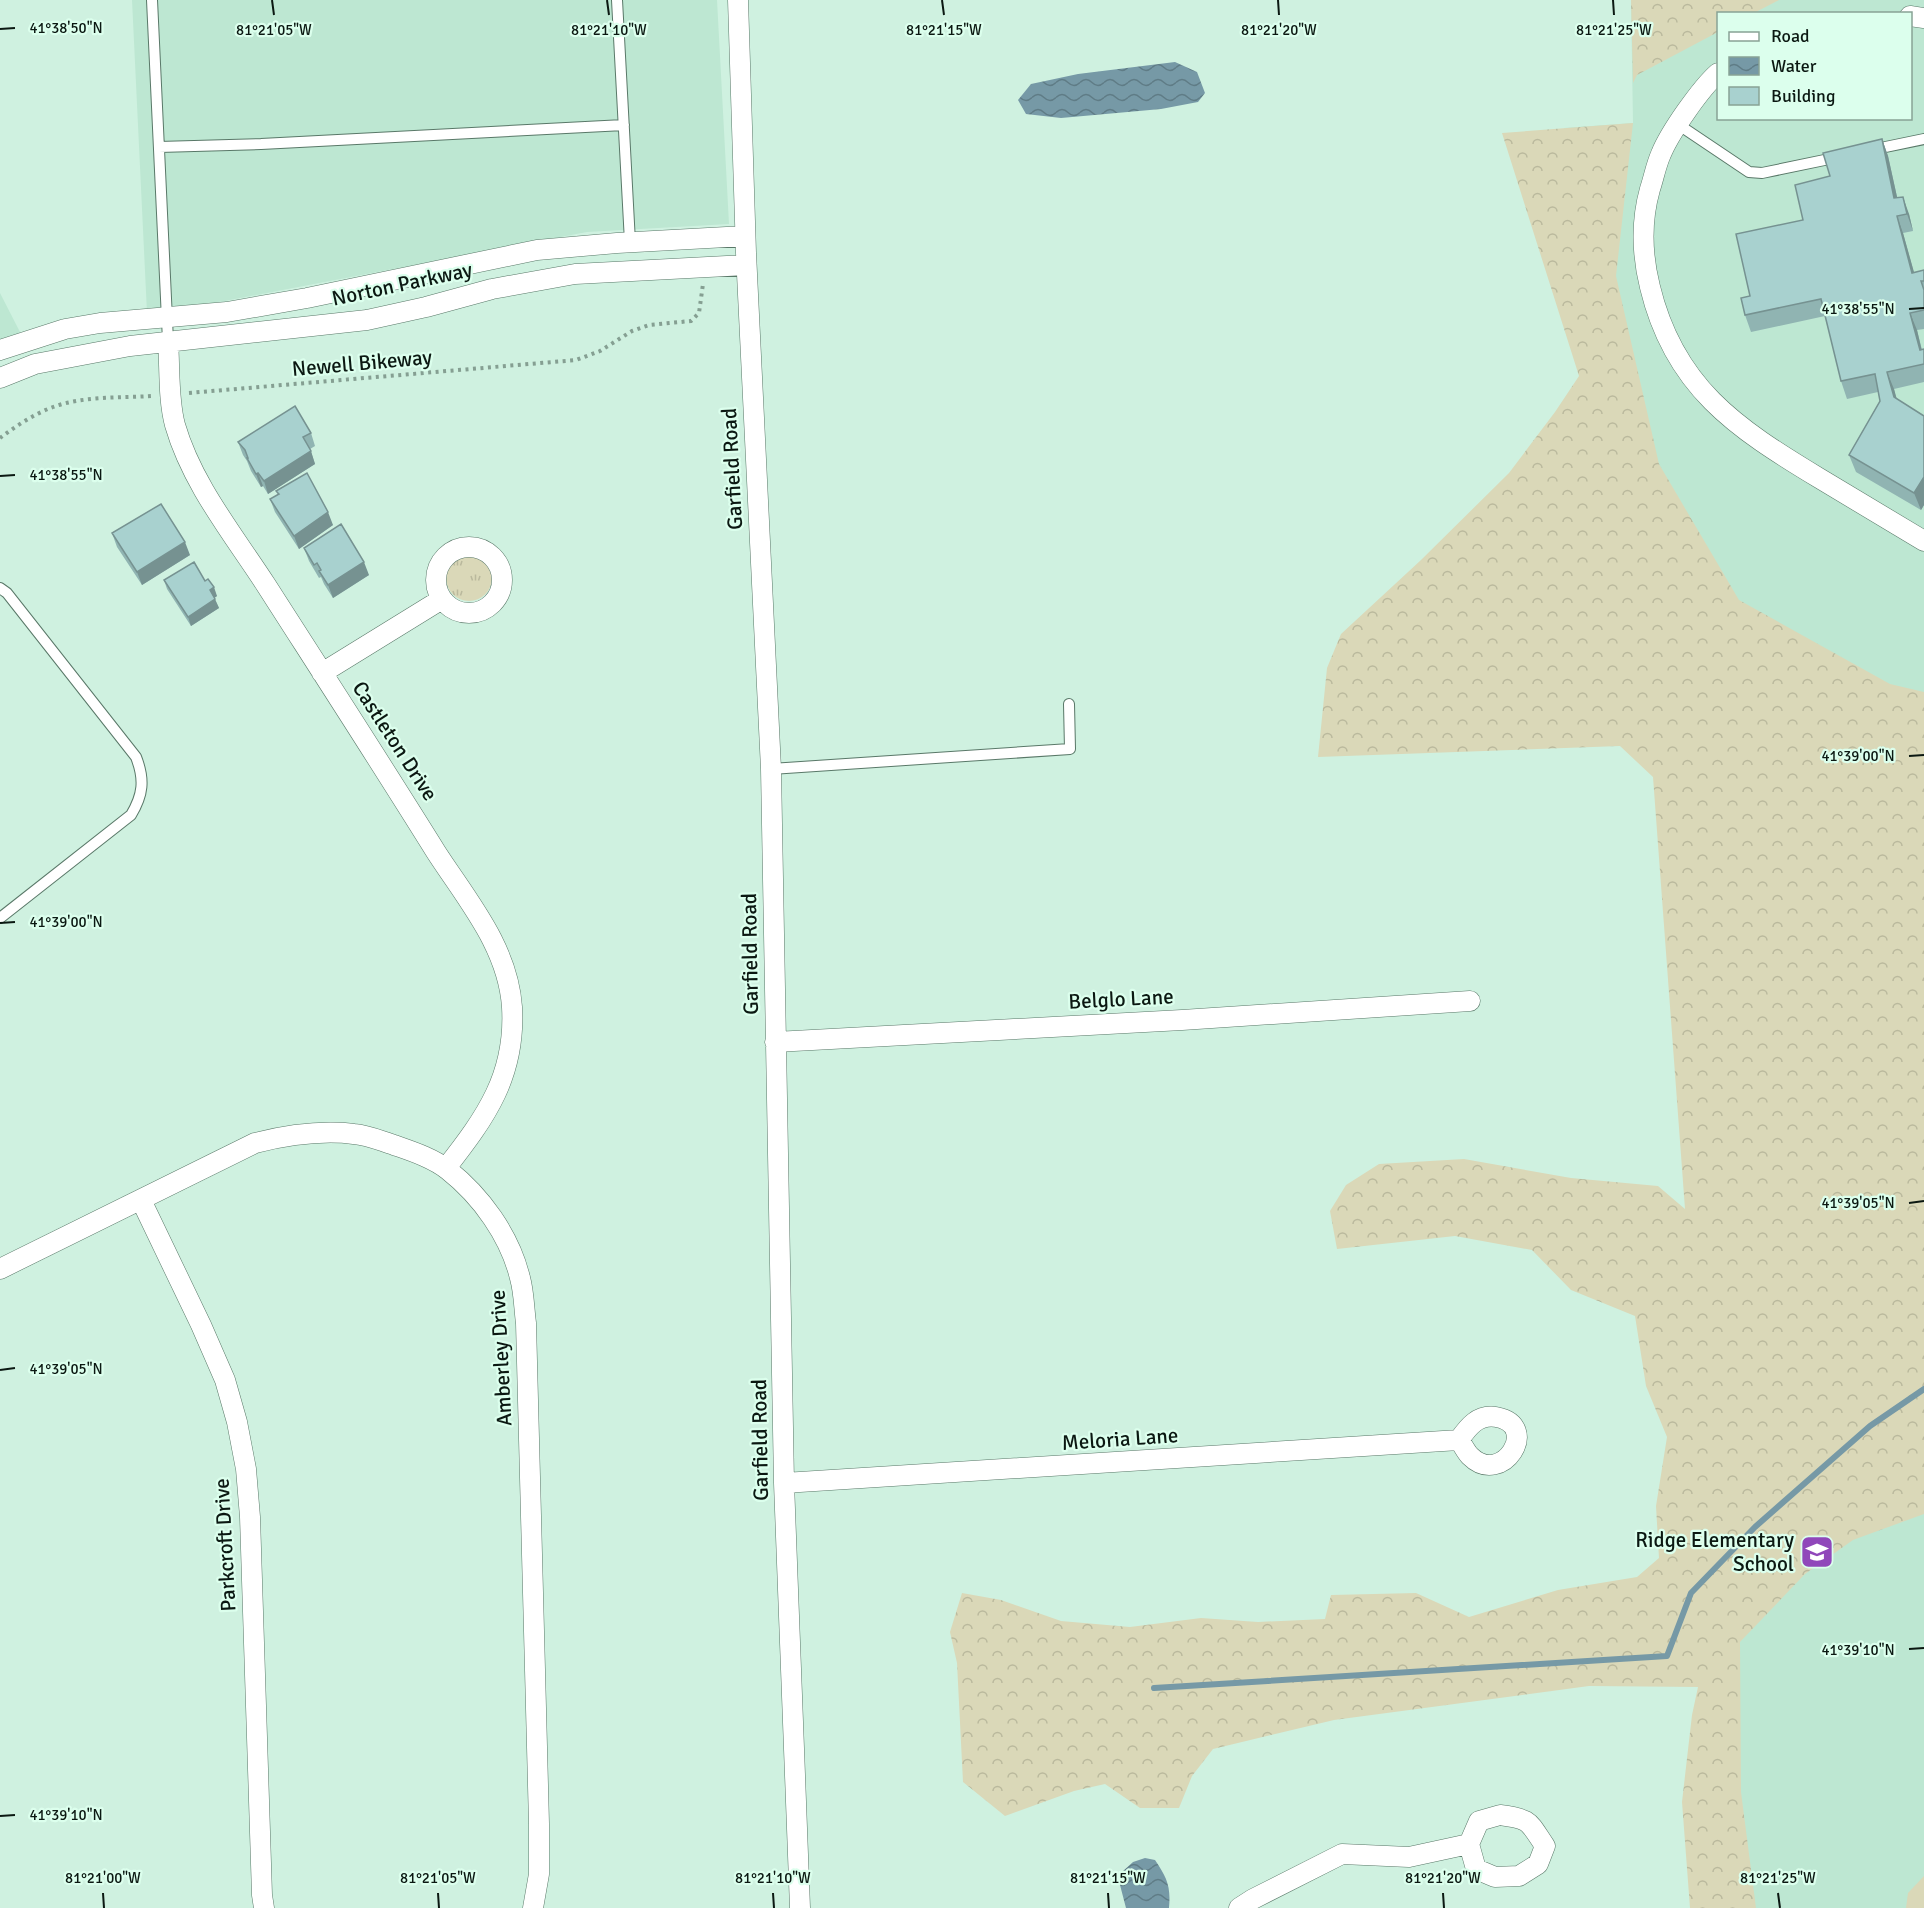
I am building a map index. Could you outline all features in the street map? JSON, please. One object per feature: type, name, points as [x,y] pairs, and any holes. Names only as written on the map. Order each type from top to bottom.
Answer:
[{"type":"street","name":"Garfield Road","points":[[738,0],[746,265],[771,769],[784,1484],[800,1908]]},
{"type":"street","points":[[1717,75],[1695,99],[1661,153],[1646,204],[1644,265],[1655,310],[1669,343],[1689,376],[1716,408],[1749,434],[1924,541]]},
{"type":"street","name":"Norton Parkway","points":[[0,350],[65,329],[100,323],[227,312],[537,250],[745,236]]},
{"type":"street","name":"Norton Parkway","points":[[0,378],[35,364],[130,346],[367,320],[426,307],[492,288],[575,274],[746,265]]},
{"type":"street","name":"Castleton Drive","points":[[168,341],[175,425],[190,465],[490,936],[501,958],[512,1006],[512,1035],[505,1073],[490,1108],[446,1168]]},
{"type":"street","points":[[322,673],[442,598]]},
{"type":"street","name":"Belglo Lane","points":[[775,1042],[1182,1020],[1470,1001]]},
{"type":"street","name":"Amberley Drive","points":[[0,1269],[255,1143],[275,1138],[309,1134],[356,1134],[408,1150],[446,1168],[482,1203],[502,1232],[520,1276],[523,1295],[539,1824],[539,1874],[533,1908]]},
{"type":"street","name":"Parkcroft Drive","points":[[141,1200],[225,1380],[237,1422],[246,1469],[250,1517],[264,1908]]},
{"type":"street","name":"Meloria Lane","points":[[784,1484],[1460,1440]]},
{"type":"street","points":[[1239,1908],[1342,1854],[1409,1857],[1469,1844]]},
{"type":"lane","points":[[153,0],[168,341]]},
{"type":"lane","points":[[617,0],[630,242]]},
{"type":"lane","points":[[1679,124],[1739,167],[1749,172],[1762,173],[1924,139]]},
{"type":"lane","points":[[159,147],[271,144],[624,125]]},
{"type":"lane","points":[[0,588],[7,593],[136,758],[142,771],[143,784],[142,795],[132,815],[0,918]]},
{"type":"lane","points":[[771,769],[1070,749],[1068,704]]},
{"type":"path","name":"Newell Bikeway","points":[[0,438],[40,412],[77,400],[171,395],[576,360],[600,351],[632,331],[649,325],[691,321],[699,313],[703,288]]},
{"type":"shaded area","points":[[132,0],[717,0],[729,224],[587,232],[214,303],[147,313]]},
{"type":"shaded area","points":[[1631,0],[1924,0],[1924,758],[1653,777],[1564,128],[1633,123]]},
{"type":"shaded area","points":[[0,293],[21,334],[0,343]]},
{"type":"shaded area","name":"Ridge Elementary School","points":[[1924,1357],[1924,1908],[1734,1908],[1702,1435]]},
{"type":"green space","points":[[1631,0],[1779,0],[1756,12],[1717,12],[1717,33],[1637,75],[1633,83]]},
{"type":"green space","points":[[1633,123],[1616,276],[1659,464],[1739,600],[1890,684],[1924,692],[1924,1514],[1853,1540],[1805,1574],[1740,1642],[1741,1792],[1756,1908],[1690,1908],[1682,1802],[1692,1715],[1698,1687],[1589,1686],[1334,1720],[1213,1749],[1192,1776],[1179,1808],[1140,1808],[1105,1784],[1074,1791],[1005,1816],[963,1782],[957,1663],[950,1632],[962,1593],[1001,1600],[1061,1621],[1130,1627],[1201,1618],[1258,1622],[1325,1619],[1331,1595],[1416,1593],[1469,1617],[1558,1590],[1637,1577],[1659,1558],[1656,1506],[1667,1437],[1646,1386],[1635,1316],[1571,1290],[1532,1250],[1455,1236],[1337,1249],[1330,1211],[1346,1185],[1379,1164],[1464,1159],[1571,1178],[1658,1186],[1685,1209],[1653,777],[1620,746],[1318,757],[1327,668],[1341,634],[1421,560],[1509,473],[1579,376],[1502,133]]},
{"type":"green space","points":[[474,555],[486,561],[491,569],[491,587],[486,595],[478,600],[464,601],[456,598],[449,591],[446,573],[449,565],[456,558]]},
{"type":"green space","points":[[1924,1876],[1924,1908],[1906,1908],[1908,1893]]},
{"type":"water","points":[[1175,62],[1197,72],[1205,93],[1198,102],[1161,109],[1061,118],[1026,114],[1018,100],[1031,84],[1078,74]]},
{"type":"water","points":[[1145,1858],[1155,1860],[1165,1877],[1169,1888],[1169,1908],[1126,1908],[1120,1885],[1122,1872],[1133,1862]]},
{"type":"building","points":[[1882,139],[1894,198],[1903,197],[1907,214],[1897,216],[1912,273],[1924,270],[1924,281],[1921,281],[1924,290],[1924,310],[1910,313],[1920,350],[1924,349],[1924,364],[1887,372],[1894,397],[1924,416],[1924,477],[1914,493],[1849,455],[1880,401],[1875,374],[1841,381],[1821,299],[1745,315],[1741,298],[1750,296],[1736,234],[1803,220],[1795,185],[1830,176],[1823,153]]},
{"type":"building","points":[[295,406],[311,433],[303,437],[311,451],[264,481],[258,473],[256,474],[245,450],[238,442]]},
{"type":"building","points":[[307,473],[328,512],[294,536],[270,499],[279,494],[276,491]]},
{"type":"building","points":[[161,504],[185,542],[137,572],[112,533]]},
{"type":"building","points":[[341,524],[364,562],[328,585],[317,563],[314,565],[304,548]]},
{"type":"building","points":[[194,562],[205,581],[208,579],[214,587],[210,590],[215,599],[188,617],[164,580]]},
{"type":"waterway","points":[[1154,1688],[1667,1656],[1691,1593],[1755,1527],[1870,1426],[1924,1389]]},
{"type":"place","name":"Ridge Elementary School","points":[[1817,1552]]}]
